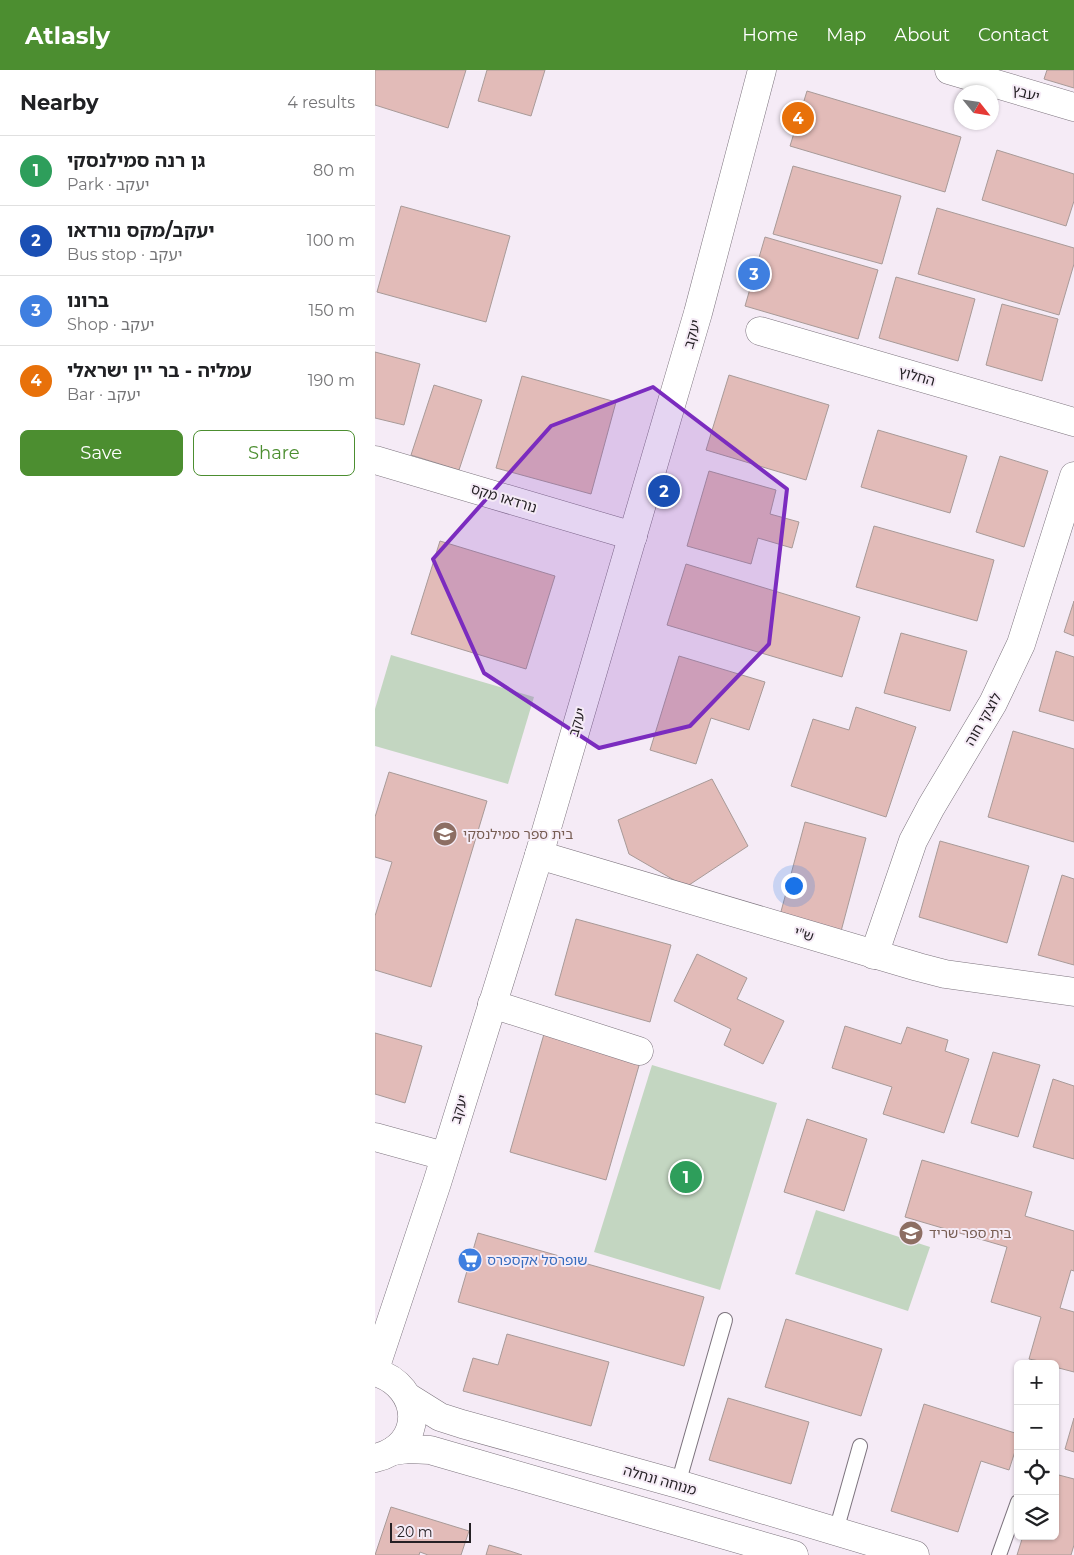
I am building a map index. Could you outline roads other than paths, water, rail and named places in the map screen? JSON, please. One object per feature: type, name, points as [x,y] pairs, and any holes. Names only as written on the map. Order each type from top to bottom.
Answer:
[{"type":"street","name":"יעקב","points":[[375,1371],[539,855],[698,313],[762,70]]},
{"type":"street","name":"יעבץ","points":[[949,70],[1074,107]]},
{"type":"street","name":"החלוץ","points":[[760,331],[1074,422]]},
{"type":"street","name":"נורדאו מקס","points":[[375,460],[633,536]]},
{"type":"street","name":"לוצקי חוה","points":[[874,955],[913,841],[993,703],[1021,644],[1074,476]]},
{"type":"street","name":"ש\"י","points":[[539,855],[874,955],[945,974],[1074,992]]},
{"type":"street","points":[[491,1004],[639,1051]]},
{"type":"street","points":[[375,1137],[444,1156]]},
{"type":"street","name":"מנוחה ונחלה","points":[[375,1371],[388,1376],[400,1385],[408,1397],[447,1419],[677,1484],[915,1555]]},
{"type":"street","points":[[384,1454],[409,1432],[412,1409],[408,1397]]},
{"type":"street","points":[[384,1454],[408,1448],[430,1450],[793,1555]]},
{"type":"lane","points":[[677,1484],[725,1320]]},
{"type":"lane","points":[[836,1531],[860,1446]]},
{"type":"lane","points":[[999,1555],[1014,1513]]},
{"type":"place","name":"עמליה - בר יין ישראלי","points":[[798,118]]},
{"type":"place","name":"ברונו","points":[[754,274]]},
{"type":"place","name":"יעקב/מקס נורדאו","points":[[664,491]]},
{"type":"place","name":"בית ספר סמילנסקי","points":[[445,834]]},
{"type":"place","name":"גן רנה סמילנסקי","points":[[686,1177]]},
{"type":"place","name":"בית ספר שריד","points":[[911,1233]]},
{"type":"place","name":"שופרסל אקספרס","points":[[470,1260]]}]
